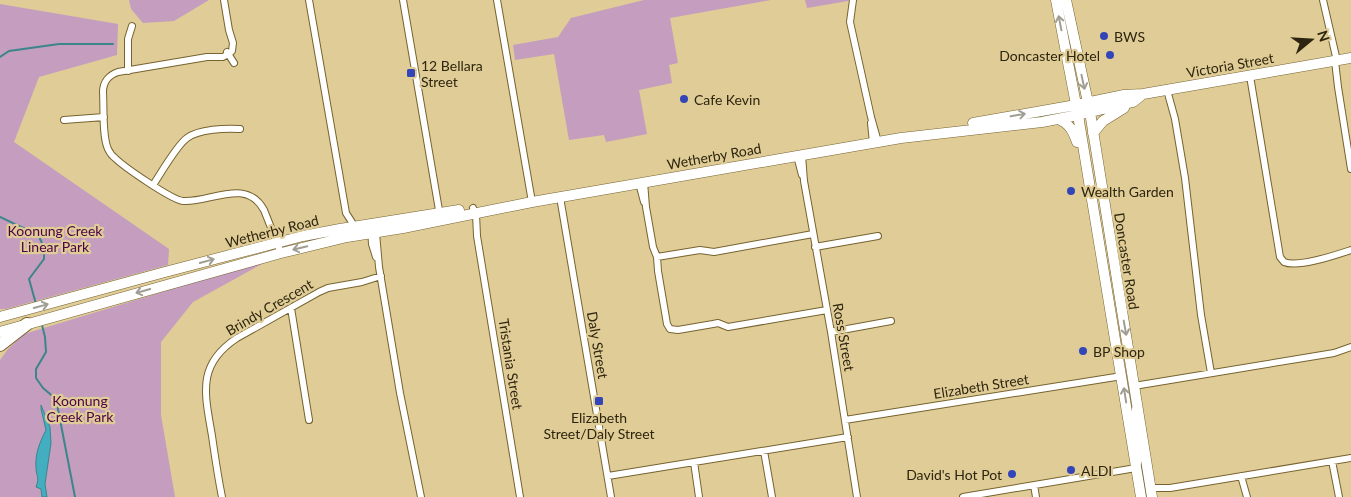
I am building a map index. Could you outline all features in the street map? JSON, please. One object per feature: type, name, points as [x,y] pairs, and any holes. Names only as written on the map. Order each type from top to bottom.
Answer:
[{"type":"highway","points":[[0,345],[27,324]]},
{"type":"main road","name":"Doncaster Road","points":[[1056,0],[1077,110],[1141,497]]},
{"type":"main road","name":"Doncaster Road","points":[[1066,0],[1089,107],[1152,492]]},
{"type":"main road","name":"Victoria Street","points":[[1089,107],[1124,95],[1170,90],[1351,58]]},
{"type":"main road","name":"Victoria Street","points":[[1089,107],[1133,102],[1143,94]]},
{"type":"main road","points":[[1093,133],[1104,120],[1133,102]]},
{"type":"main road","name":"Wetherby Road","points":[[901,138],[946,127],[1089,107]]},
{"type":"main road","name":"Wetherby Road","points":[[0,332],[281,253],[373,230],[876,142],[1058,119],[1077,110]]},
{"type":"main road","points":[[1058,119],[1069,125],[1073,131],[1084,160]]},
{"type":"main road","points":[[1094,221],[1101,218],[1096,186],[1099,174]]},
{"type":"main road","name":"Wetherby Road","points":[[0,317],[277,242],[355,227],[373,230]]},
{"type":"main road","points":[[1112,320],[1113,298],[1107,266],[1113,260]]},
{"type":"street","points":[[224,0],[229,30],[227,53]]},
{"type":"street","points":[[309,0],[346,214],[355,227]]},
{"type":"street","points":[[404,0],[440,217]]},
{"type":"street","points":[[497,0],[532,202]]},
{"type":"street","points":[[853,0],[850,22],[876,142]]},
{"type":"street","points":[[1324,0],[1351,169]]},
{"type":"street","points":[[128,71],[128,38],[132,26]]},
{"type":"street","points":[[227,53],[113,74],[104,83],[103,92],[106,140],[112,155],[118,161],[172,198],[181,201],[237,193],[253,198],[261,205],[281,253]]},
{"type":"street","points":[[227,53],[234,63]]},
{"type":"street","points":[[1250,76],[1280,257],[1284,262],[1293,264],[1326,258],[1351,250]]},
{"type":"street","points":[[1170,90],[1185,178],[1201,315],[1211,373]]},
{"type":"street","points":[[64,120],[104,117]]},
{"type":"street","points":[[153,185],[180,144],[188,137],[203,132],[240,128]]},
{"type":"street","name":"Ross Street","points":[[799,155],[831,332],[857,497]]},
{"type":"street","points":[[642,183],[647,199],[646,207],[653,247],[657,257],[667,324],[670,330],[718,323],[728,327],[827,310]]},
{"type":"street","name":"Daly Street","points":[[560,197],[611,497]]},
{"type":"street","name":"Tristania Street","points":[[474,212],[520,497]]},
{"type":"street","points":[[340,229],[346,214]]},
{"type":"street","points":[[373,230],[421,497]]},
{"type":"street","points":[[657,257],[700,250],[714,252],[813,234]]},
{"type":"street","points":[[815,247],[878,236]]},
{"type":"street","name":"Brindy Crescent","points":[[222,497],[206,397],[208,373],[215,358],[233,340],[328,288],[381,279]]},
{"type":"street","points":[[291,308],[309,420]]},
{"type":"street","points":[[831,332],[891,321]]},
{"type":"street","points":[[1134,386],[1334,353],[1351,347]]},
{"type":"street","name":"Elizabeth Street","points":[[845,420],[1122,376]]},
{"type":"street","points":[[1136,398],[1134,418],[1140,454],[1137,473],[1152,492],[1351,458]]},
{"type":"street","points":[[608,476],[848,437]]},
{"type":"street","points":[[764,451],[772,497]]},
{"type":"street","points":[[1332,461],[1339,497]]},
{"type":"street","points":[[694,462],[699,497]]},
{"type":"street","points":[[963,497],[1034,485],[1137,473]]},
{"type":"street","points":[[1243,476],[1247,496]]},
{"type":"street","points":[[1034,485],[1036,497]]},
{"type":"green space","points":[[129,0],[209,0],[174,21],[143,23],[131,9]]},
{"type":"green space","points":[[644,0],[771,0],[670,18],[678,63],[669,65],[672,83],[639,90],[647,134],[606,142],[604,135],[569,140],[554,54],[515,60],[513,45],[558,37],[571,18]]},
{"type":"green space","points":[[805,0],[849,0],[807,8]]},
{"type":"green space","name":"Koonung Creek Linear Park","points":[[0,4],[118,24],[117,55],[39,77],[14,142],[169,249],[168,265],[6,309],[0,309]]},
{"type":"green space","name":"Koonung Creek Park","points":[[271,259],[193,302],[161,342],[161,415],[175,497],[0,497],[0,360],[8,349],[24,334]]},
{"type":"water","points":[[41,405],[50,427],[51,443],[45,484],[47,497],[42,497],[41,489],[36,487],[38,478],[36,457],[46,430]]},
{"type":"waterway","points":[[0,57],[9,51],[59,44],[113,44]]},
{"type":"waterway","points":[[0,217],[38,235],[44,247],[44,259],[29,279],[36,304]]},
{"type":"waterway","points":[[42,325],[46,352],[36,369],[36,378],[43,388],[56,399],[75,497]]},
{"type":"place","name":"BWS","points":[[1104,36]]},
{"type":"place","name":"Doncaster Hotel","points":[[1110,55]]},
{"type":"place","name":"12 Bellara Street","points":[[411,73]]},
{"type":"place","name":"Cafe Kevin","points":[[684,99]]},
{"type":"place","name":"Wealth Garden","points":[[1071,191]]},
{"type":"place","name":"BP Shop","points":[[1083,351]]},
{"type":"place","name":"Elizabeth Street/Daly Street","points":[[599,401]]},
{"type":"place","name":"ALDI","points":[[1071,470]]},
{"type":"place","name":"David's Hot Pot","points":[[1012,474]]}]
